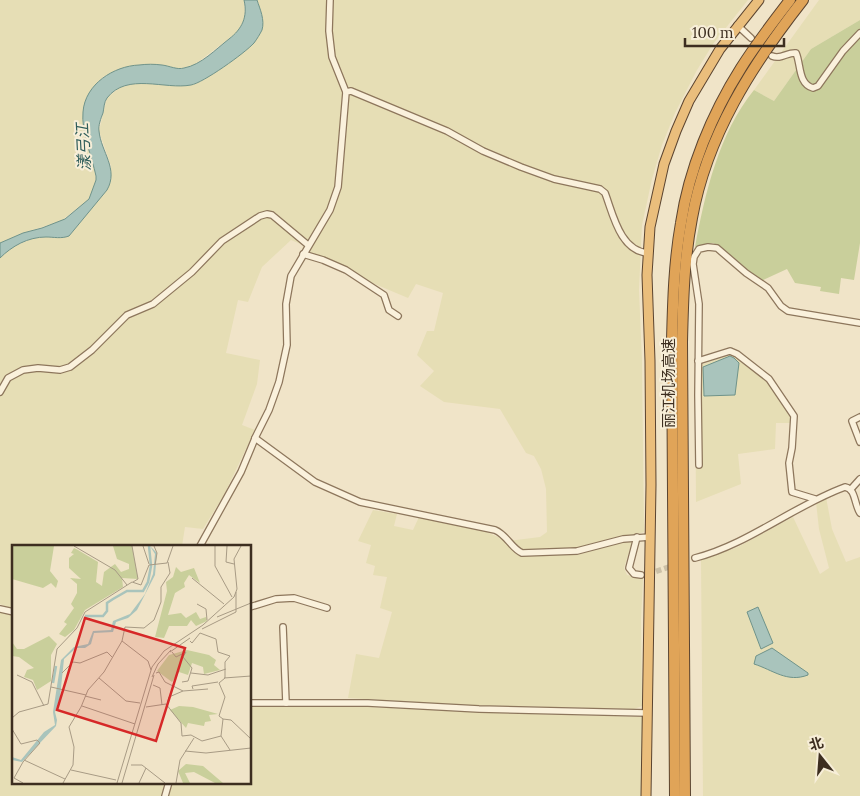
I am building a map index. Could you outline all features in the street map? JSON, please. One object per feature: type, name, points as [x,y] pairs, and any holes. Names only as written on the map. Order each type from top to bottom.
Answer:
[{"type":"highway","points":[[646,796],[651,423],[647,290],[648,253],[654,204],[664,164],[676,131],[700,80],[737,25],[759,0]]},
{"type":"highway","name":"丽江机场高速","points":[[675,796],[672,340],[674,274],[680,224],[700,151],[721,103],[748,56],[790,0]]},
{"type":"highway","name":"丽江机场高速","points":[[685,796],[682,342],[684,283],[691,225],[700,186],[716,139],[730,108],[761,56],[803,0]]},
{"type":"street","points":[[201,545],[241,472],[269,410],[279,382],[287,345],[286,312],[291,276],[330,210],[336,193],[341,168],[346,92],[332,57],[329,31],[330,0]]},
{"type":"street","points":[[737,25],[751,38]]},
{"type":"street","points":[[772,56],[779,58],[796,53],[802,77],[807,85],[813,88],[818,86],[843,51],[860,33]]},
{"type":"street","points":[[346,92],[351,91],[447,131],[483,151],[521,167],[554,179],[600,189],[605,193],[624,239],[633,249],[648,253]]},
{"type":"street","points":[[0,392],[8,378],[23,370],[38,368],[60,370],[70,367],[92,350],[126,315],[153,304],[192,272],[222,241],[260,216],[272,215],[308,245]]},
{"type":"street","points":[[699,465],[699,300],[693,261],[695,254],[700,248],[718,248],[746,273],[768,288],[781,306],[788,312],[860,323]]},
{"type":"street","points":[[303,254],[333,264],[354,275],[384,295],[388,310],[398,316]]},
{"type":"street","points":[[698,361],[730,351],[766,374],[794,416],[789,463],[792,492],[815,499]]},
{"type":"street","points":[[860,417],[852,421],[860,442]]},
{"type":"street","points":[[255,438],[315,482],[360,502],[494,530],[504,535],[516,550],[522,553],[577,551],[637,537],[650,537]]},
{"type":"street","points":[[851,489],[860,479]]},
{"type":"street","points":[[695,558],[738,542],[815,499],[845,487],[851,489]]},
{"type":"street","points":[[851,489],[860,513]]},
{"type":"street","points":[[637,537],[629,568],[634,574],[641,575]]},
{"type":"street","points":[[251,607],[284,598],[294,598],[327,608]]},
{"type":"street","points":[[283,627],[286,703]]},
{"type":"street","points":[[251,703],[368,703],[479,709],[647,713]]},
{"type":"shaded area","points":[[0,0],[244,0],[245,17],[239,31],[194,65],[178,69],[162,65],[104,76],[90,93],[92,157],[96,180],[89,199],[61,221],[23,233],[0,243]]},
{"type":"shaded area","points":[[257,0],[748,0],[713,44],[675,113],[662,145],[642,225],[639,290],[642,361],[644,532],[634,535],[624,568],[627,575],[643,578],[641,620],[642,706],[634,709],[465,705],[348,698],[356,654],[379,658],[392,612],[380,608],[387,577],[373,575],[375,566],[366,563],[371,545],[358,541],[373,510],[397,514],[394,526],[413,530],[419,517],[482,530],[507,541],[540,537],[547,532],[546,489],[541,469],[534,456],[526,453],[500,409],[444,402],[420,386],[434,371],[417,355],[427,331],[434,331],[443,293],[416,284],[408,298],[370,282],[322,257],[302,251],[303,245],[291,240],[262,267],[248,302],[238,300],[226,353],[260,360],[257,384],[242,425],[255,430],[224,495],[203,529],[185,527],[182,545],[12,545],[12,608],[0,604],[0,258],[9,249],[31,239],[69,236],[107,190],[111,166],[99,131],[107,98],[119,88],[129,85],[140,83],[182,86],[193,85],[207,78],[253,44],[259,35],[262,19]]},
{"type":"shaded area","points":[[819,0],[860,0],[860,20],[811,49],[774,101],[754,90]]},
{"type":"shaded area","points":[[732,354],[764,377],[791,415],[790,423],[776,423],[775,449],[738,454],[741,484],[696,502],[695,363],[703,364]]},
{"type":"shaded area","points":[[826,497],[832,529],[846,562],[860,557],[860,796],[703,796],[701,560],[738,547],[793,517],[820,574],[829,568],[819,529],[816,502]]},
{"type":"shaded area","points":[[0,611],[12,614],[12,784],[251,784],[251,707],[346,706],[642,717],[642,796],[0,796]]},
{"type":"green space","points":[[860,20],[860,243],[854,280],[841,278],[839,294],[820,291],[821,287],[795,283],[787,269],[761,281],[721,247],[713,243],[695,247],[715,164],[731,125],[754,90],[774,101],[811,49]]},
{"type":"water","points":[[244,0],[257,0],[262,15],[262,30],[254,43],[224,67],[197,83],[181,86],[136,84],[115,90],[106,100],[99,127],[100,139],[108,160],[111,175],[107,190],[69,236],[60,238],[39,237],[27,240],[15,246],[0,258],[0,243],[65,219],[89,199],[96,176],[85,136],[83,112],[89,93],[95,85],[102,78],[129,66],[153,64],[181,68],[196,64],[214,52],[241,27],[245,12]]},
{"type":"water","points":[[730,356],[739,363],[735,395],[704,396],[703,367]]},
{"type":"water","points":[[758,607],[773,643],[761,649],[747,612]]},
{"type":"water","points":[[772,648],[808,673],[808,675],[793,678],[787,677],[754,664],[756,656]]},
{"type":"tunnel","points":[[648,574],[675,565]]},
{"type":"water label","name":"漾弓江","points":[[83,147]]}]
